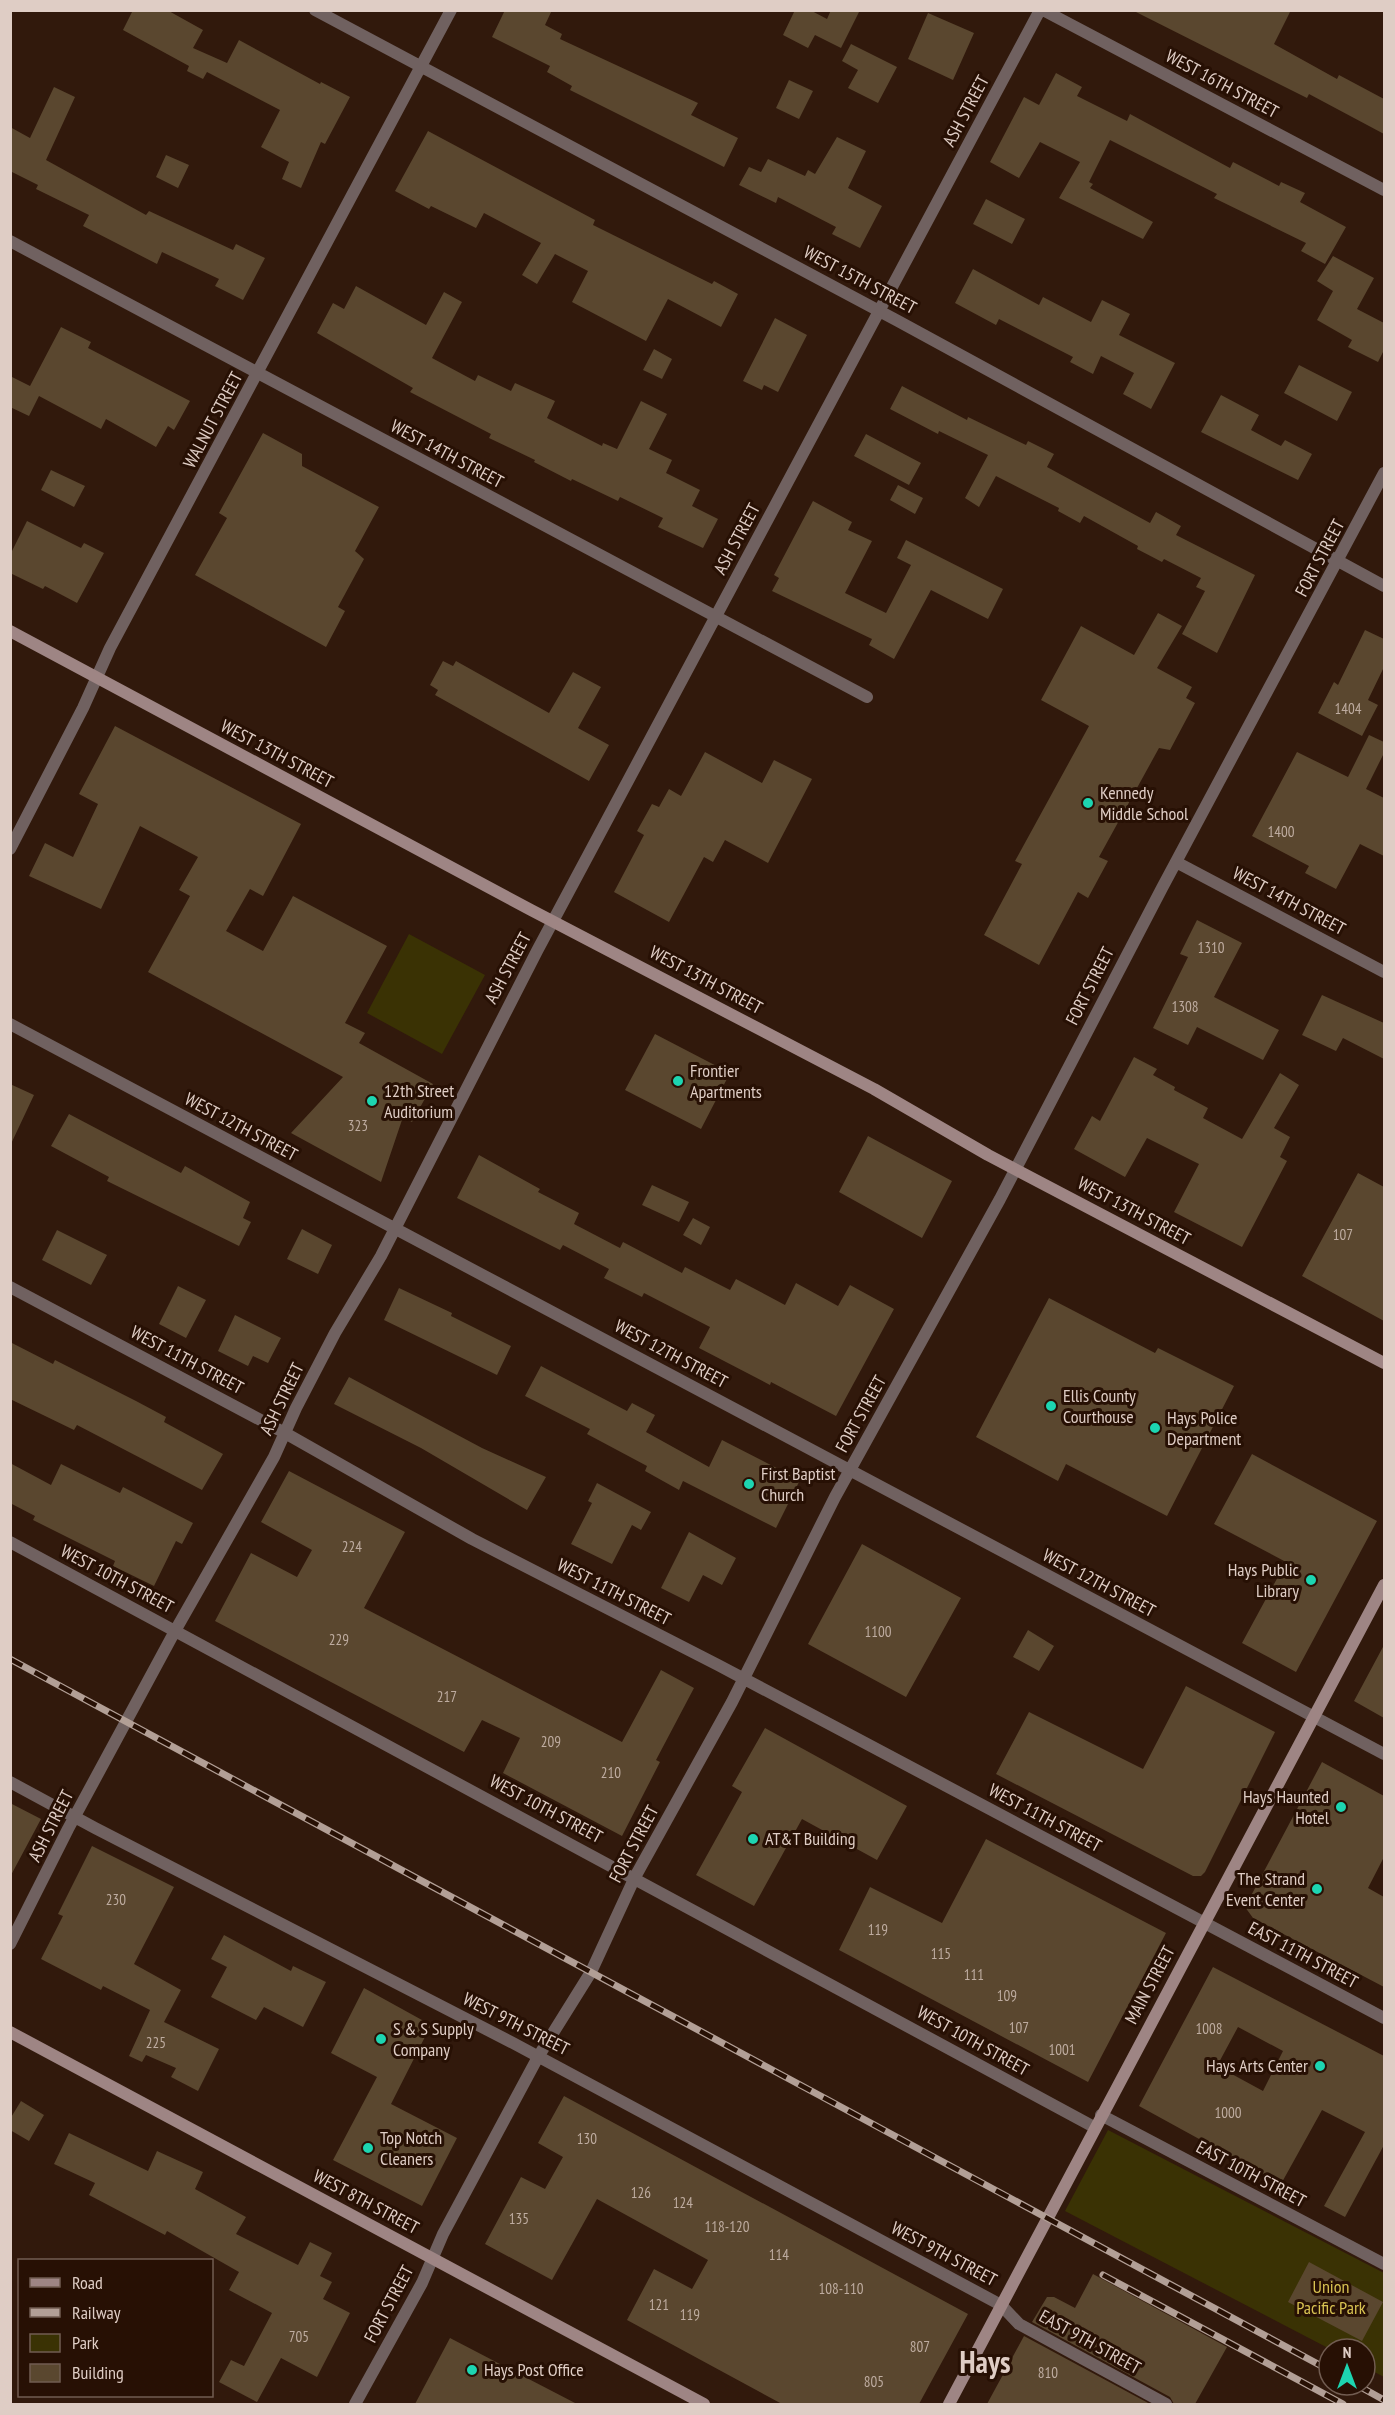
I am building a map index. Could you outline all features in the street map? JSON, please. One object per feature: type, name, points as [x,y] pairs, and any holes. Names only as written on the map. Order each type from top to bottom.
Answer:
[{"type":"street","name":"WEST 15TH STREET","points":[[315,10],[879,311],[1384,586]]},
{"type":"street","name":"WALNUT STREET","points":[[10,849],[110,648],[452,10]]},
{"type":"street","name":"WEST 16TH STREET","points":[[1042,10],[1384,190]]},
{"type":"street","name":"ASH STREET","points":[[10,1944],[75,1817],[285,1433],[335,1333],[394,1228],[554,920],[1042,10]]},
{"type":"street","name":"WEST 14TH STREET","points":[[10,241],[867,697]]},
{"type":"street","name":"FORT STREET","points":[[355,2404],[538,2056],[591,1972],[635,1877],[744,1680],[850,1470],[1016,1168],[1384,473]]},
{"type":"street","name":"WEST 13TH STREET","points":[[10,631],[874,1089],[1016,1168],[1384,1364]]},
{"type":"street","name":"WEST 14TH STREET","points":[[1176,862],[1384,972]]},
{"type":"street","name":"WEST 12TH STREET","points":[[10,1024],[1384,1754]]},
{"type":"street","name":"WEST 11TH STREET","points":[[10,1287],[285,1433],[472,1539],[1204,1923]]},
{"type":"street","name":"WEST 10TH STREET","points":[[10,1542],[635,1877],[1094,2127]]},
{"type":"street","name":"MAIN STREET","points":[[949,2404],[1094,2127],[1384,1585]]},
{"type":"street","name":"WEST 9TH STREET","points":[[10,1782],[538,2056],[1001,2305]]},
{"type":"street","name":"EAST 11TH STREET","points":[[1204,1923],[1384,2019]]},
{"type":"street","name":"WEST 8TH STREET","points":[[10,2032],[704,2404]]},
{"type":"street","name":"EAST 10TH STREET","points":[[1101,2115],[1384,2264]]},
{"type":"street","name":"EAST 9TH STREET","points":[[1001,2305],[1019,2324],[1166,2404]]},
{"type":"green space","points":[[409,934],[485,975],[442,1054],[367,1013]]},
{"type":"green space","name":"Union Pacific Park","points":[[1108,2130],[1384,2273],[1384,2377],[1377,2373],[1377,2337],[1317,2337],[1317,2342],[1065,2211]]},
{"type":"building","points":[[133,10],[167,10],[203,30],[193,48],[227,63],[239,40],[320,84],[321,82],[350,97],[325,144],[321,142],[301,188],[282,179],[289,162],[261,147],[280,110],[207,72],[203,79],[187,71],[189,66],[123,30]]},
{"type":"building","points":[[505,10],[552,10],[545,25],[562,34],[560,39],[698,103],[691,115],[738,138],[724,167],[570,90],[572,86],[547,72],[550,66],[492,37]]},
{"type":"building","points":[[795,10],[810,10],[827,19],[831,10],[860,10],[841,48],[815,35],[808,48],[783,35]]},
{"type":"building","points":[[1132,10],[1291,10],[1274,44],[1337,79],[1339,75],[1384,99],[1384,134],[1309,94],[1307,98]]},
{"type":"building","points":[[928,13],[974,33],[953,80],[908,59]]},
{"type":"building","points":[[851,44],[897,67],[878,103],[848,88],[858,70],[842,61]]},
{"type":"building","points":[[1056,73],[1082,87],[1077,96],[1127,121],[1130,114],[1230,168],[1233,162],[1279,186],[1281,182],[1305,193],[1300,202],[1346,227],[1325,264],[1301,251],[1306,243],[1214,198],[1217,194],[1110,140],[1089,182],[1093,184],[1090,188],[1153,222],[1143,239],[1059,198],[1080,162],[1040,142],[1019,178],[990,162],[1024,97],[1039,105]]},
{"type":"building","points":[[789,80],[813,91],[799,119],[776,108]]},
{"type":"building","points":[[54,87],[75,97],[46,160],[146,215],[149,211],[233,250],[236,244],[265,258],[243,300],[215,286],[219,279],[162,252],[157,264],[83,226],[89,215],[36,189],[38,185],[10,171],[10,127],[30,138]]},
{"type":"building","points":[[428,131],[595,220],[593,225],[712,284],[714,281],[738,294],[721,327],[668,299],[646,341],[572,302],[588,271],[555,254],[537,284],[522,275],[541,243],[484,213],[476,228],[431,206],[429,209],[395,191]]},
{"type":"building","points":[[837,137],[866,151],[848,188],[882,206],[860,248],[832,234],[836,227],[778,197],[776,203],[739,185],[749,167],[761,172],[768,159],[805,176],[808,170],[815,174]]},
{"type":"building","points":[[166,155],[189,165],[178,188],[156,177]]},
{"type":"building","points":[[986,199],[1025,219],[1012,244],[973,224]]},
{"type":"building","points":[[1333,256],[1374,278],[1357,309],[1384,323],[1384,350],[1378,362],[1348,347],[1352,340],[1317,320],[1333,291],[1317,281]]},
{"type":"building","points":[[973,269],[1039,305],[1043,297],[1091,322],[1102,300],[1130,314],[1119,335],[1175,363],[1151,409],[1123,394],[1134,373],[1101,356],[1093,374],[1070,362],[1073,357],[999,319],[996,325],[955,303]]},
{"type":"building","points":[[356,286],[426,325],[444,292],[462,302],[432,358],[475,381],[478,375],[511,391],[515,383],[555,401],[547,418],[602,446],[603,443],[617,449],[641,401],[667,414],[649,449],[672,460],[666,473],[700,490],[692,506],[718,519],[703,548],[658,527],[663,518],[620,497],[618,501],[572,479],[571,481],[534,462],[535,460],[489,438],[491,434],[410,392],[413,388],[317,333],[333,303],[344,309]]},
{"type":"building","points":[[775,318],[807,335],[778,392],[764,385],[762,390],[743,381]]},
{"type":"building","points":[[61,327],[91,342],[88,348],[190,401],[174,430],[168,426],[156,447],[106,419],[101,429],[39,396],[29,416],[10,407],[10,376],[30,386]]},
{"type":"building","points":[[654,349],[672,359],[662,379],[643,370]]},
{"type":"building","points":[[1299,365],[1352,392],[1337,421],[1284,393]]},
{"type":"building","points":[[902,386],[967,420],[968,417],[1026,445],[1028,441],[1054,454],[1047,467],[1150,523],[1156,512],[1181,526],[1176,535],[1255,575],[1217,653],[1182,634],[1205,591],[1196,587],[1201,578],[1164,559],[1162,562],[1137,549],[1138,546],[1084,516],[1080,523],[1058,511],[1059,508],[996,476],[979,507],[965,498],[988,455],[939,431],[938,434],[890,409]]},
{"type":"building","points":[[1221,395],[1259,415],[1251,430],[1281,446],[1285,440],[1312,454],[1298,480],[1201,432]]},
{"type":"building","points":[[263,433],[302,454],[302,466],[379,507],[355,551],[364,559],[338,607],[345,611],[326,647],[195,575],[227,518],[219,513]]},
{"type":"building","points":[[866,434],[921,463],[909,485],[854,456]]},
{"type":"building","points":[[51,470],[85,486],[74,507],[41,490]]},
{"type":"building","points":[[898,485],[923,498],[915,514],[890,500]]},
{"type":"building","points":[[813,501],[852,522],[848,530],[872,541],[845,593],[886,613],[911,565],[897,558],[906,540],[1003,589],[988,619],[931,590],[894,659],[869,645],[872,639],[772,591],[779,578],[774,575]]},
{"type":"building","points":[[27,521],[81,548],[84,543],[104,553],[77,603],[45,586],[43,589],[10,573],[10,555]]},
{"type":"building","name":"Kennedy Middle School","points":[[1158,613],[1182,626],[1157,668],[1192,687],[1186,698],[1195,703],[1170,750],[1159,748],[1099,857],[1108,861],[1088,898],[1078,892],[1039,965],[984,935],[1022,864],[1015,861],[1089,726],[1041,700],[1081,626],[1134,655]]},
{"type":"building","points":[[1365,630],[1384,639],[1384,667],[1368,700],[1378,705],[1362,736],[1318,713],[1334,682],[1338,685]]},
{"type":"building","points":[[443,661],[453,666],[456,661],[549,713],[573,672],[601,687],[578,728],[609,745],[589,781],[435,695],[438,690],[430,685]]},
{"type":"building","points":[[115,726],[301,824],[263,896],[250,889],[226,931],[263,951],[293,896],[387,946],[345,1023],[365,1033],[359,1043],[433,1084],[412,1122],[403,1117],[381,1182],[291,1133],[343,1077],[148,972],[190,896],[179,890],[198,857],[140,826],[101,909],[29,876],[45,843],[73,857],[98,804],[79,794]]},
{"type":"building","points":[[1369,735],[1384,742],[1384,753],[1366,789],[1384,798],[1384,856],[1360,844],[1336,889],[1305,873],[1309,866],[1252,836],[1297,752],[1348,777]]},
{"type":"building","points":[[705,752],[762,783],[774,760],[812,779],[768,863],[725,840],[713,862],[704,857],[669,922],[614,892],[644,835],[637,831],[652,804],[659,807],[669,789],[681,796]]},
{"type":"building","points":[[1197,920],[1242,943],[1214,997],[1279,1030],[1263,1060],[1197,1027],[1188,1045],[1153,1028],[1188,957],[1180,954]]},
{"type":"building","points":[[1322,995],[1384,1023],[1384,1059],[1343,1038],[1336,1051],[1302,1035]]},
{"type":"building","name":"Frontier Apartments","points":[[655,1034],[730,1073],[701,1129],[625,1090]]},
{"type":"building","points":[[1134,1057],[1157,1069],[1153,1075],[1175,1087],[1174,1090],[1208,1108],[1203,1118],[1242,1139],[1280,1073],[1299,1085],[1274,1128],[1290,1137],[1280,1157],[1287,1161],[1242,1247],[1174,1212],[1199,1164],[1147,1138],[1125,1177],[1074,1149],[1092,1116],[1100,1121]]},
{"type":"building","points":[[10,1084],[34,1095],[10,1146]]},
{"type":"building","points":[[69,1114],[181,1173],[185,1166],[250,1202],[243,1218],[251,1222],[239,1246],[107,1181],[109,1177],[51,1146]]},
{"type":"building","points":[[868,1136],[952,1181],[922,1238],[839,1192]]},
{"type":"building","points":[[479,1155],[540,1189],[538,1192],[579,1213],[574,1224],[620,1248],[623,1242],[682,1273],[685,1267],[730,1290],[736,1279],[785,1305],[796,1283],[838,1306],[850,1285],[894,1309],[836,1416],[699,1348],[710,1327],[644,1293],[642,1297],[604,1278],[609,1269],[563,1245],[560,1250],[457,1198]]},
{"type":"building","points":[[1358,1173],[1384,1187],[1384,1321],[1302,1276]]},
{"type":"building","points":[[652,1185],[689,1202],[679,1222],[642,1205]]},
{"type":"building","points":[[693,1218],[710,1227],[701,1245],[683,1235]]},
{"type":"building","points":[[302,1229],[332,1245],[318,1274],[287,1259]]},
{"type":"building","points":[[57,1230],[107,1255],[91,1285],[42,1260]]},
{"type":"building","points":[[178,1286],[206,1300],[186,1338],[159,1324]]},
{"type":"building","points":[[399,1288],[452,1313],[451,1316],[511,1346],[497,1375],[384,1320]]},
{"type":"building","points":[[1049,1298],[1155,1353],[1158,1348],[1234,1386],[1167,1516],[1066,1464],[1058,1481],[976,1437]]},
{"type":"building","points":[[235,1315],[281,1338],[268,1363],[253,1356],[248,1366],[218,1351]]},
{"type":"building","points":[[10,1342],[53,1364],[55,1360],[136,1401],[166,1417],[164,1422],[223,1454],[202,1490],[77,1425],[74,1430],[10,1399]]},
{"type":"building","points":[[541,1366],[627,1411],[632,1403],[655,1415],[646,1432],[709,1467],[722,1440],[800,1480],[776,1528],[683,1481],[679,1490],[645,1471],[647,1466],[587,1434],[590,1429],[525,1396]]},
{"type":"building","points":[[349,1377],[482,1448],[546,1477],[527,1510],[421,1448],[334,1404]]},
{"type":"building","name":"Hays Public Library","points":[[1252,1454],[1377,1521],[1296,1672],[1242,1643],[1286,1562],[1214,1524]]},
{"type":"building","points":[[10,1463],[51,1485],[61,1464],[120,1493],[123,1487],[193,1523],[182,1544],[176,1541],[154,1586],[113,1566],[115,1561],[33,1520],[35,1516],[10,1503]]},
{"type":"building","points":[[289,1471],[405,1532],[364,1608],[622,1742],[661,1670],[694,1688],[656,1760],[660,1762],[622,1836],[503,1773],[520,1738],[482,1720],[464,1752],[215,1621],[251,1553],[297,1577],[312,1550],[261,1522]]},
{"type":"building","points":[[597,1483],[651,1512],[641,1530],[632,1525],[612,1564],[571,1544],[592,1503],[588,1501]]},
{"type":"building","points":[[689,1532],[736,1558],[722,1585],[703,1575],[689,1602],[661,1588]]},
{"type":"building","points":[[862,1544],[961,1598],[906,1697],[808,1644]]},
{"type":"building","points":[[1028,1630],[1054,1646],[1039,1671],[1013,1657]]},
{"type":"building","points":[[1384,1645],[1384,1718],[1354,1701]]},
{"type":"building","points":[[1186,1686],[1275,1732],[1201,1876],[1193,1876],[996,1774],[1029,1712],[1143,1769]]},
{"type":"building","name":"AT&T Building","points":[[765,1728],[907,1806],[877,1860],[802,1819],[754,1906],[696,1875],[742,1792],[732,1786]]},
{"type":"building","points":[[1322,1762],[1384,1796],[1384,1857],[1368,1888],[1384,1897],[1384,1987],[1253,1918],[1245,1907]]},
{"type":"building","points":[[10,1803],[41,1819],[10,1877]]},
{"type":"building","points":[[986,1839],[1166,1933],[1088,2082],[839,1950],[870,1887],[942,1923]]},
{"type":"building","points":[[92,1846],[174,1887],[134,1964],[181,1990],[164,2022],[219,2049],[198,2091],[171,2077],[176,2068],[146,2055],[142,2062],[129,2056],[150,2010],[103,1986],[101,1990],[41,1959],[63,1916],[58,1914]]},
{"type":"building","points":[[224,1935],[291,1971],[293,1966],[326,1982],[303,2027],[264,2007],[256,2020],[211,1997],[227,1967],[211,1959]]},
{"type":"building","points":[[1213,1967],[1384,2056],[1384,2145],[1345,2217],[1324,2206],[1365,2132],[1322,2110],[1281,2184],[1139,2106]],"holes":[[[1238,2027],[1283,2051],[1263,2091],[1217,2066]]]},
{"type":"building","points":[[364,1988],[431,2025],[391,2104],[457,2138],[422,2206],[333,2160],[377,2077],[331,2053]]},
{"type":"building","points":[[564,2096],[968,2314],[919,2404],[782,2404],[627,2320],[654,2269],[692,2289],[708,2260],[597,2199],[552,2280],[485,2244],[521,2177],[545,2189],[563,2157],[538,2143]]},
{"type":"building","points":[[21,2101],[44,2115],[29,2141],[10,2130],[10,2119]]},
{"type":"building","points":[[69,2133],[148,2171],[157,2151],[203,2172],[195,2189],[246,2217],[236,2234],[298,2265],[310,2242],[332,2253],[320,2276],[332,2282],[323,2299],[350,2313],[317,2377],[281,2358],[257,2402],[219,2382],[231,2360],[244,2366],[272,2313],[229,2290],[239,2272],[167,2231],[165,2235],[89,2195],[95,2183],[54,2164]]},
{"type":"building","points":[[1309,2262],[1383,2302],[1364,2337],[1354,2337],[1288,2302]]},
{"type":"building","points":[[1093,2274],[1227,2347],[1195,2404],[1174,2404],[1170,2397],[1032,2322],[1047,2297],[1054,2297],[1075,2308]]},
{"type":"building","points":[[1024,2336],[1150,2404],[987,2404]]},
{"type":"building","name":"Hays Post Office","points":[[450,2338],[577,2404],[415,2404]]},
{"type":"railway","points":[[10,1659],[1317,2364]]},
{"type":"railway","points":[[1103,2275],[1343,2404]]},
{"type":"railway","points":[[1377,2396],[1384,2400]]},
{"type":"place","name":"Kennedy Middle School","points":[[1088,803]]},
{"type":"place","name":"Frontier Apartments","points":[[678,1081]]},
{"type":"place","name":"12th Street Auditorium","points":[[372,1101]]},
{"type":"place","name":"Ellis County Courthouse","points":[[1051,1406]]},
{"type":"place","name":"Hays Police Department","points":[[1155,1428]]},
{"type":"place","name":"First Baptist Church","points":[[749,1484]]},
{"type":"place","name":"Hays Public Library","points":[[1311,1580]]},
{"type":"place","name":"Hays Haunted Hotel","points":[[1341,1807]]},
{"type":"place","name":"AT&T Building","points":[[753,1839]]},
{"type":"place","name":"The Strand Event Center","points":[[1317,1889]]},
{"type":"place","name":"S & S Supply Company","points":[[381,2039]]},
{"type":"place","name":"Hays Arts Center","points":[[1320,2066]]},
{"type":"place","name":"Top Notch Cleaners","points":[[368,2148]]},
{"type":"place","name":"Hays Post Office","points":[[472,2370]]},
{"type":"district","name":"Hays","points":[[985,2363]]}]
